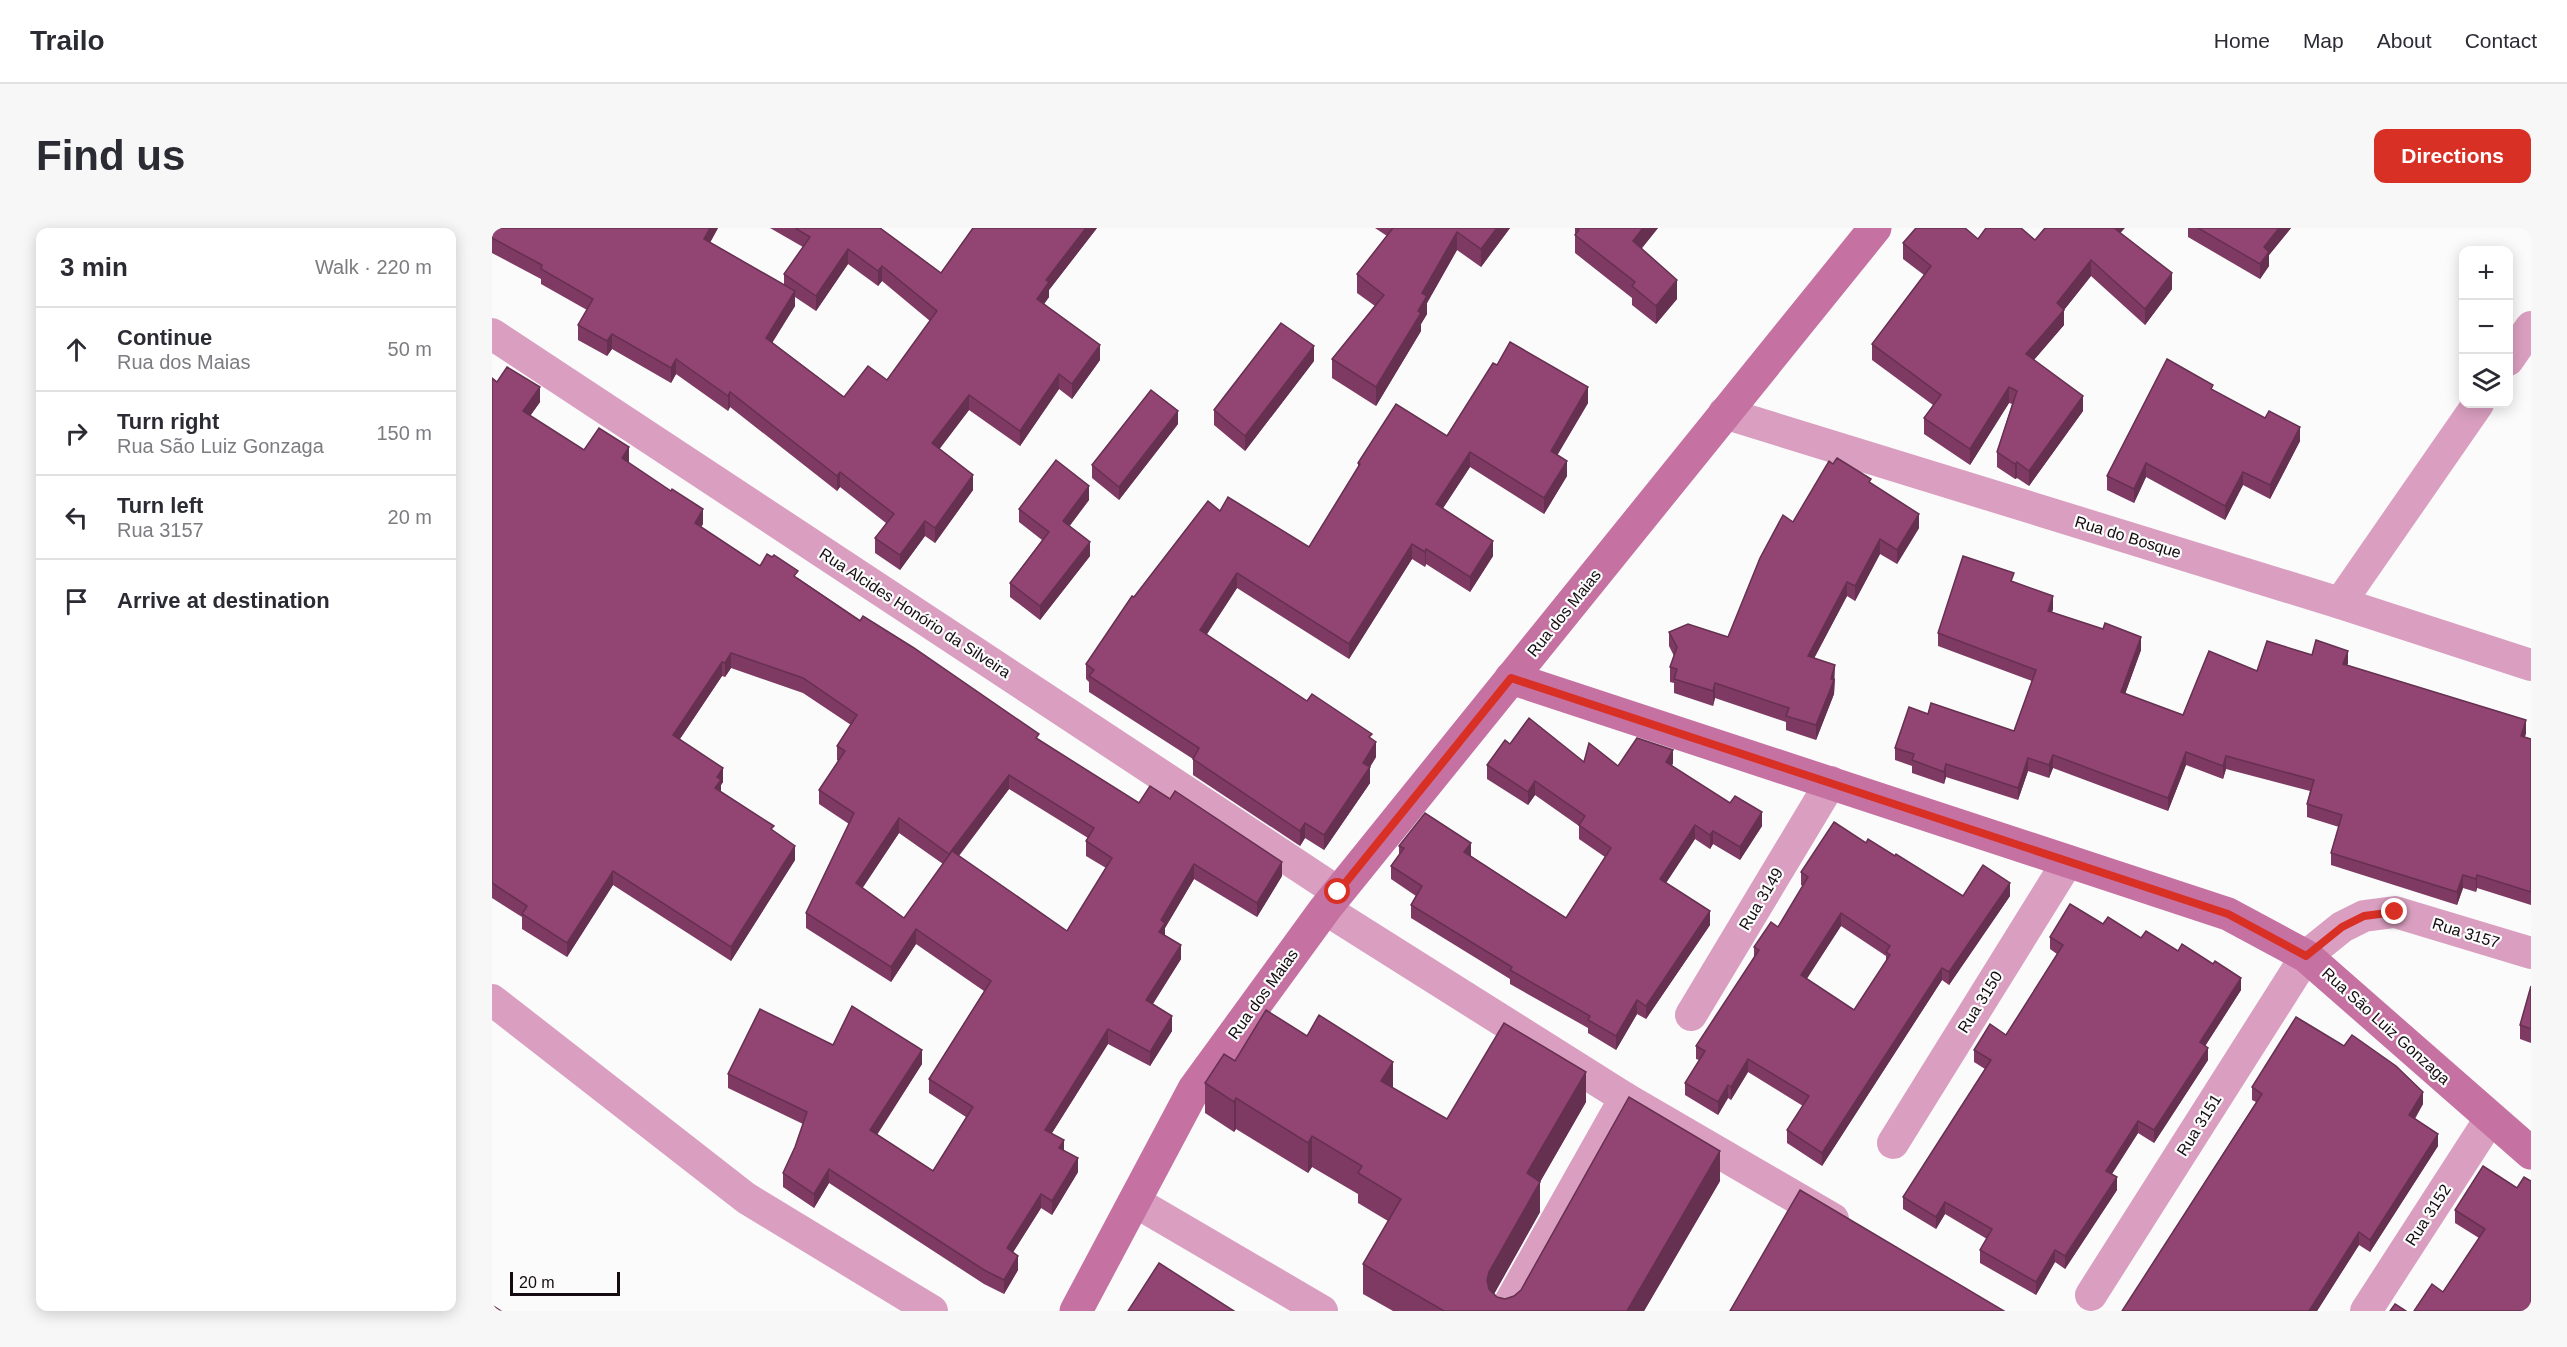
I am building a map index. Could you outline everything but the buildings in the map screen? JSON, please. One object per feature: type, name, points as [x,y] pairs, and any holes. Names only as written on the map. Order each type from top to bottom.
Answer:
[{"type":"street","name":"Rua dos Maias","points":[[1076,1311],[1194,1089],[1332,901],[1875,228]]},
{"type":"street","points":[[2512,354],[2531,327]]},
{"type":"street","name":"Rua Alcides Honório da Silveira","points":[[492,333],[1625,1098],[1858,1234]]},
{"type":"street","points":[[2340,603],[2475,408]]},
{"type":"street","name":"Rua do Bosque","points":[[1724,413],[2340,603],[2531,665]]},
{"type":"street","name":"Rua São Luiz Gonzaga","points":[[1511,678],[2228,914],[2306,956],[2531,1153]]},
{"type":"street","name":"Rua 3149","points":[[1691,1015],[1831,782]]},
{"type":"street","name":"Rua 3150","points":[[1893,1143],[2068,861]]},
{"type":"street","name":"Rua 3157","points":[[2306,956],[2342,927],[2364,916],[2395,912],[2531,953]]},
{"type":"street","name":"Rua 3151","points":[[2091,1295],[2306,956]]},
{"type":"street","points":[[492,1000],[746,1198],[932,1311]]},
{"type":"street","points":[[1505,1311],[1625,1098]]},
{"type":"street","name":"Rua 3152","points":[[2366,1311],[2490,1119]]},
{"type":"street","points":[[1134,1201],[1322,1311]]},
{"type":"route","points":[[1338,892],[1511,678],[2228,914],[2306,956],[2342,927],[2364,916],[2395,912]]}]
